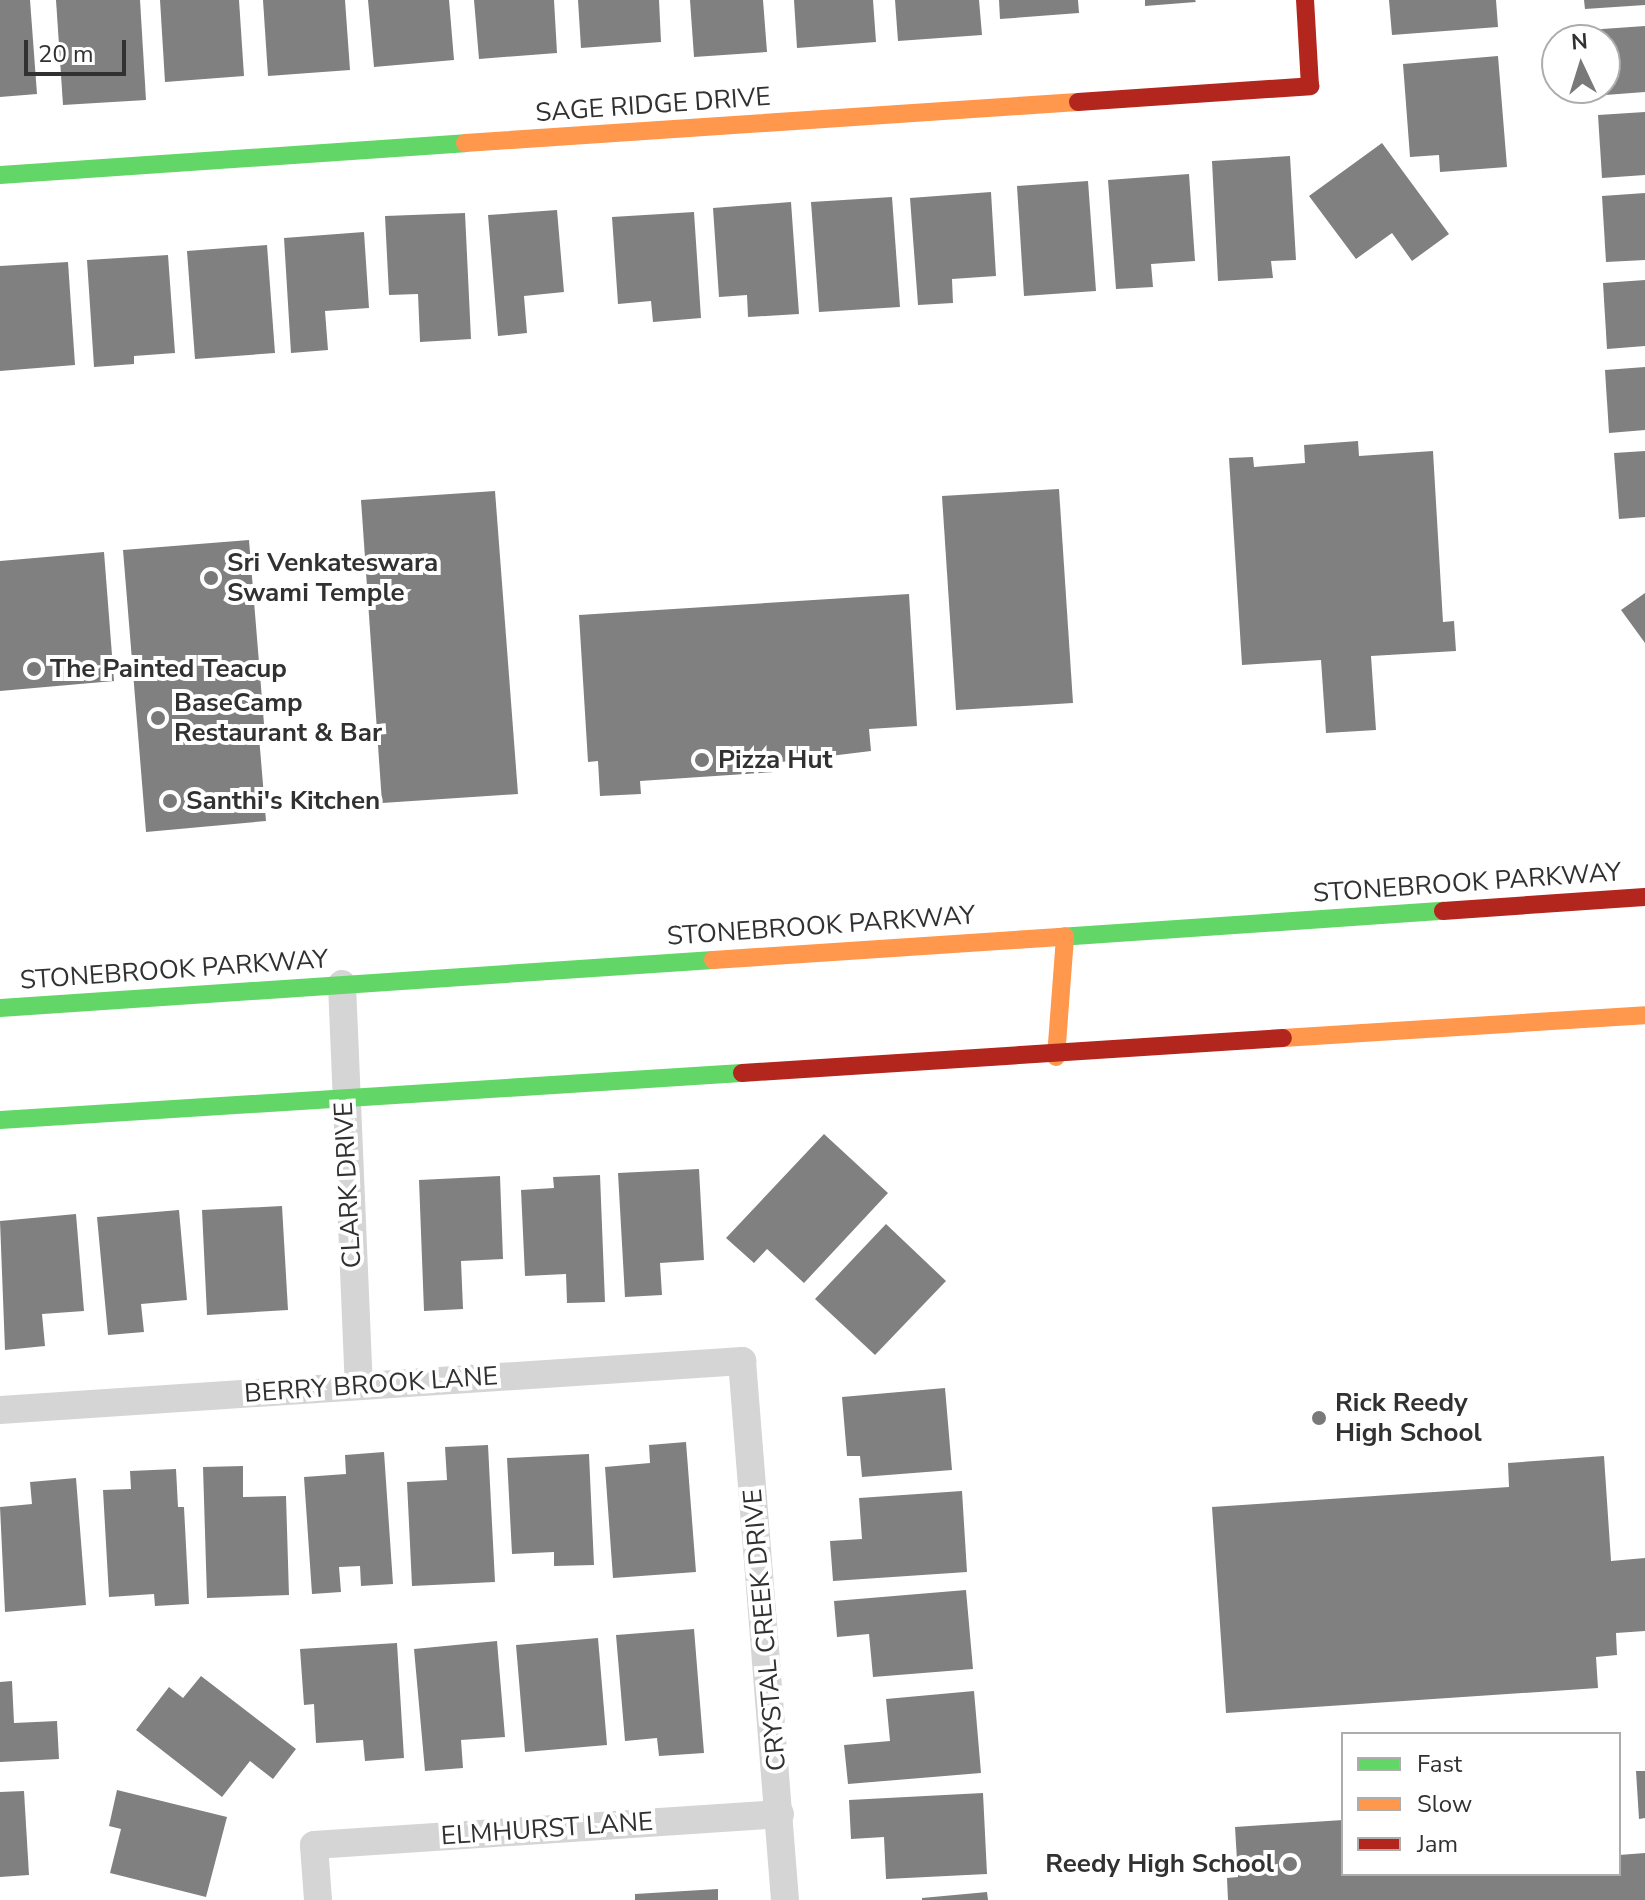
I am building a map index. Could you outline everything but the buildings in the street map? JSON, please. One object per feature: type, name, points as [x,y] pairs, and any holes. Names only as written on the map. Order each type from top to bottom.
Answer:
[{"type":"main road","name":"SAGE RIDGE DRIVE","points":[[0,175],[1310,86],[1305,0]]},
{"type":"main road","name":"STONEBROOK PARKWAY","points":[[0,1008],[1645,897]]},
{"type":"main road","points":[[1056,1057],[1065,936]]},
{"type":"main road","points":[[0,1120],[344,1097],[1056,1057],[1645,1015]]},
{"type":"street","name":"CLARK DRIVE","points":[[342,984],[344,1097],[359,1385]]},
{"type":"street","name":"BERRY BROOK LANE","points":[[0,1410],[742,1361]]},
{"type":"street","name":"CRYSTAL CREEK DRIVE","points":[[742,1361],[785,1900]]},
{"type":"street","name":"ELMHURST LANE","points":[[318,1900],[314,1845],[780,1814]]},
{"type":"traffic: fast","points":[[0,175],[465,143]]},
{"type":"traffic: fast","points":[[1059,937],[1443,911]]},
{"type":"traffic: fast","points":[[0,1008],[713,960]]},
{"type":"traffic: fast","points":[[0,1120],[742,1073]]},
{"type":"traffic: slow","points":[[465,143],[1078,102]]},
{"type":"traffic: slow","points":[[1056,1057],[1065,936]]},
{"type":"traffic: slow","points":[[713,960],[1059,937]]},
{"type":"traffic: slow","points":[[1283,1038],[1645,1015]]},
{"type":"traffic: jam","points":[[1078,102],[1310,86],[1305,0]]},
{"type":"traffic: jam","points":[[1443,911],[1645,897]]},
{"type":"traffic: jam","points":[[742,1073],[1283,1038]]},
{"type":"place","name":"Sri Venkateswara Swami Temple","points":[[211,578]]},
{"type":"place","name":"The Painted Teacup","points":[[34,669]]},
{"type":"place","name":"BaseCamp Restaurant & Bar","points":[[158,718]]},
{"type":"place","name":"Pizza Hut","points":[[702,760]]},
{"type":"place","name":"Santhi's Kitchen","points":[[170,801]]},
{"type":"place","name":"Rick Reedy High School","points":[[1319,1418]]},
{"type":"place","name":"Reedy High School","points":[[1290,1864]]}]
